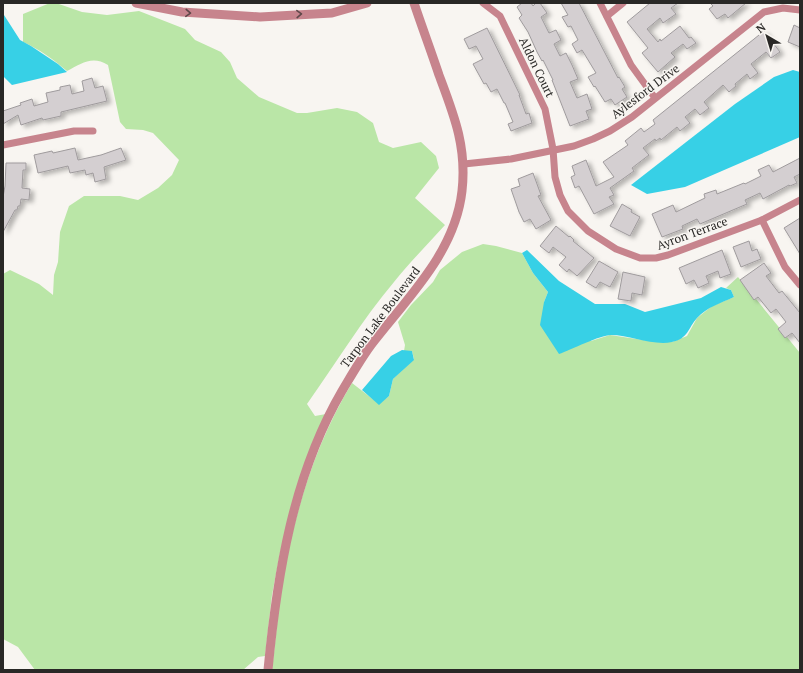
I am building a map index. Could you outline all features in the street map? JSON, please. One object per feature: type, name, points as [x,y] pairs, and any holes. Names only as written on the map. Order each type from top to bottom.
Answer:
[{"type":"street","points":[[136,3],[182,12],[260,16],[332,13],[367,3]]},
{"type":"street","name":"Tarpon Lake Boulevard","points":[[268,670],[276,596],[284,554],[292,517],[314,452],[341,393],[356,368],[370,347],[424,279],[444,248],[459,208],[464,164],[462,146],[457,126],[414,3]]},
{"type":"street","name":"Aldon Court","points":[[483,3],[500,16],[526,67],[545,109],[553,149]]},
{"type":"street","points":[[600,3],[631,65],[655,98]]},
{"type":"street","points":[[606,16],[623,3]]},
{"type":"street","name":"Aylesford Drive","points":[[464,164],[536,155],[553,149],[574,146],[593,140],[632,117],[764,12],[783,8],[800,10]]},
{"type":"street","points":[[3,145],[74,131],[93,131]]},
{"type":"street","name":"Ayron Terrace","points":[[553,149],[555,177],[560,194],[568,211],[588,231],[616,249],[640,258],[656,258],[668,255],[762,220],[800,200]]},
{"type":"street","points":[[762,220],[786,266],[800,285]]},
{"type":"green space","points":[[50,3],[56,3],[82,12],[107,15],[139,11],[185,29],[195,40],[221,52],[230,62],[237,78],[259,97],[297,113],[307,113],[337,108],[357,112],[373,123],[379,142],[393,148],[421,142],[436,156],[439,168],[415,198],[445,225],[406,267],[382,296],[307,404],[315,416],[326,414],[280,553],[272,595],[265,656],[258,657],[243,670],[35,670],[18,647],[3,639],[3,274],[10,270],[39,284],[53,295],[54,275],[58,262],[60,232],[69,206],[84,196],[120,196],[138,200],[158,188],[172,175],[179,160],[153,133],[143,130],[126,129],[120,122],[108,65],[102,62],[92,61],[82,63],[67,71],[46,55],[23,42],[23,14]]},
{"type":"green space","points":[[483,244],[522,253],[533,273],[548,292],[544,302],[591,341],[610,335],[650,341],[672,342],[687,336],[697,318],[712,306],[734,297],[731,290],[726,288],[738,277],[800,353],[800,670],[272,670],[280,598],[290,542],[297,514],[315,459],[338,408],[352,383],[379,404],[389,396],[393,379],[414,359],[412,351],[404,351],[405,345],[398,322],[411,305],[433,282],[440,270],[462,252]]},
{"type":"water","points":[[3,15],[20,40],[58,64],[67,72],[12,85],[3,76]]},
{"type":"water","points":[[793,70],[800,72],[800,137],[685,187],[647,194],[631,185],[735,104],[774,77]]},
{"type":"water","points":[[527,250],[559,281],[595,304],[625,304],[645,312],[701,298],[721,287],[731,290],[734,297],[701,314],[685,336],[677,341],[657,343],[611,335],[593,340],[559,354],[540,325],[544,302],[548,292],[533,273],[522,253]]},
{"type":"water","points":[[402,350],[412,351],[414,360],[393,379],[389,396],[379,405],[362,390],[391,356]]},
{"type":"building","points":[[522,3],[531,3],[533,6],[536,3],[540,3],[547,13],[541,17],[549,33],[556,30],[561,40],[554,44],[560,56],[566,53],[578,79],[570,82],[577,98],[587,94],[592,109],[586,111],[589,119],[570,126],[553,80],[519,18],[522,15],[517,7]]},
{"type":"building","points":[[561,3],[579,3],[618,78],[619,77],[625,87],[622,89],[627,97],[615,105],[611,99],[605,102],[588,77],[596,73],[582,50],[577,53],[572,44],[578,40],[571,26],[568,27],[562,17],[568,15]]},
{"type":"building","points":[[650,3],[678,3],[671,8],[676,14],[663,23],[660,18],[647,29],[658,42],[660,39],[661,41],[680,26],[689,38],[691,37],[696,43],[687,49],[683,44],[671,53],[675,57],[658,72],[642,53],[648,48],[627,22]]},
{"type":"building","points":[[710,3],[746,3],[728,18],[725,14],[717,19],[709,9],[713,6]]},
{"type":"building","points":[[794,25],[800,28],[800,47],[788,42]]},
{"type":"building","points":[[487,28],[520,95],[526,114],[529,113],[532,123],[511,131],[508,124],[513,122],[505,103],[497,89],[491,92],[486,83],[484,84],[473,64],[483,59],[476,46],[469,49],[464,39]]},
{"type":"building","points":[[764,31],[780,52],[771,58],[766,52],[751,64],[758,73],[750,79],[747,74],[735,84],[736,86],[729,92],[723,85],[704,102],[709,108],[700,115],[695,109],[685,117],[690,123],[680,131],[677,127],[661,140],[660,138],[656,141],[655,139],[643,148],[649,155],[632,168],[634,171],[610,188],[614,195],[609,197],[614,204],[594,214],[579,186],[575,188],[571,177],[575,175],[572,166],[586,160],[596,186],[614,177],[603,162],[628,145],[625,141],[641,128],[644,132],[655,124],[653,120]]},
{"type":"building","points":[[92,78],[95,88],[103,86],[107,101],[61,112],[61,116],[43,120],[42,118],[21,125],[18,115],[3,124],[3,111],[21,105],[20,103],[32,99],[34,106],[48,102],[46,93],[60,90],[60,87],[70,85],[72,94],[84,91],[82,81]]},
{"type":"building","points":[[75,148],[78,160],[101,155],[121,148],[126,160],[104,167],[106,179],[95,182],[93,173],[86,175],[85,170],[70,173],[68,166],[38,173],[34,155],[52,151],[53,153]]},
{"type":"building","points":[[800,158],[800,174],[794,177],[797,183],[790,186],[789,185],[763,199],[760,193],[745,200],[747,204],[700,224],[697,219],[682,226],[683,229],[662,237],[652,214],[673,205],[676,212],[705,198],[704,194],[716,190],[717,194],[744,183],[745,184],[761,176],[758,170],[769,165],[773,172]]},
{"type":"building","points":[[6,163],[26,163],[26,170],[23,170],[22,188],[30,189],[29,200],[21,199],[20,206],[18,206],[17,210],[15,210],[3,232],[3,197]]},
{"type":"building","points":[[533,173],[541,195],[538,196],[551,220],[536,229],[530,219],[524,222],[511,189],[520,186],[518,179]]},
{"type":"building","points":[[622,204],[632,210],[631,212],[640,217],[630,236],[610,226]]},
{"type":"building","points":[[800,218],[800,254],[784,228]]},
{"type":"building","points":[[556,226],[569,237],[570,236],[574,240],[573,241],[594,258],[577,276],[569,269],[567,272],[559,265],[566,257],[553,247],[549,253],[540,246]]},
{"type":"building","points":[[749,241],[752,251],[757,249],[761,259],[741,267],[733,247]]},
{"type":"building","points":[[722,250],[731,274],[720,278],[718,271],[706,276],[709,283],[698,288],[694,280],[686,284],[679,268]]},
{"type":"building","points":[[599,261],[618,272],[610,287],[600,282],[596,288],[586,282]]},
{"type":"building","points":[[764,263],[771,273],[766,276],[779,293],[782,291],[800,313],[800,343],[792,333],[785,338],[778,329],[786,322],[776,309],[771,313],[758,297],[754,300],[740,280]]},
{"type":"building","points":[[623,272],[645,277],[642,295],[632,293],[631,301],[618,299]]}]
